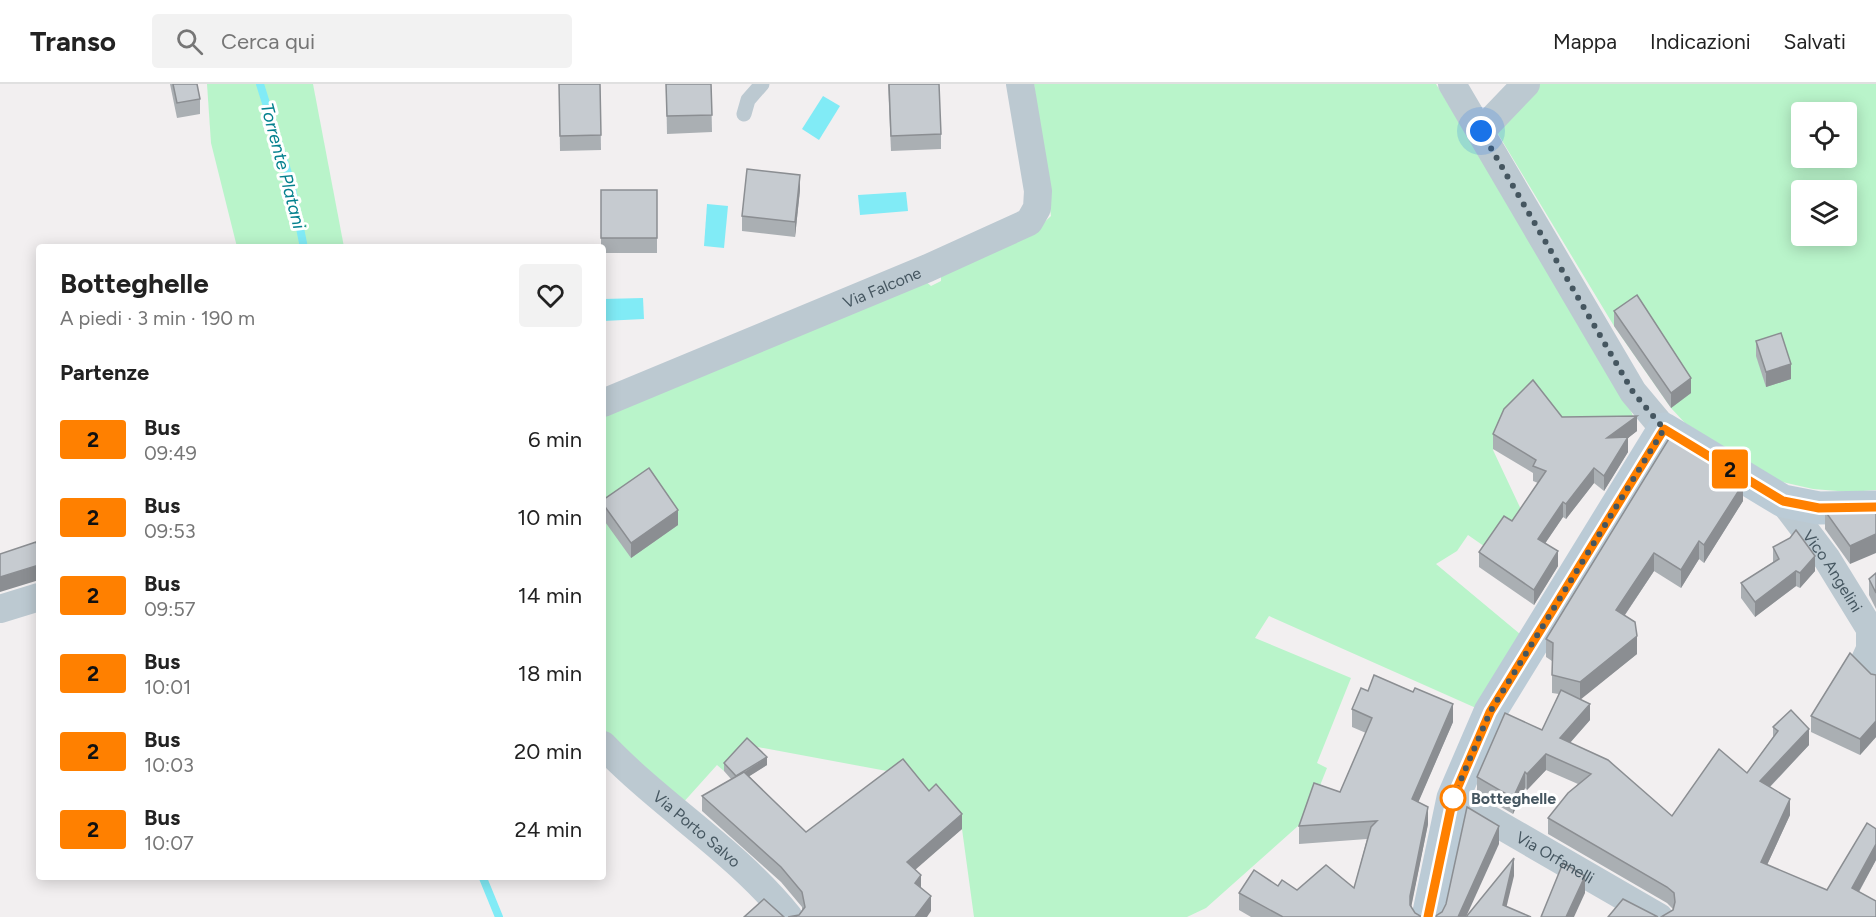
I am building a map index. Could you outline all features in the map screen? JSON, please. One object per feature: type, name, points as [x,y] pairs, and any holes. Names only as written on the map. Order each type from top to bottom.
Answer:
[{"type":"street","name":"Via Falcone","points":[[606,402],[928,268],[1029,222],[1037,208],[1038,190],[1020,84]]},
{"type":"street","points":[[1452,84],[1633,392],[1664,429],[1783,501],[1819,508],[1876,507]]},
{"type":"street","points":[[1481,131],[1526,84]]},
{"type":"street","points":[[1428,917],[1453,798],[1490,712],[1664,429]]},
{"type":"street","name":"Vico Angelini","points":[[1783,501],[1827,559],[1870,629],[1870,650],[1864,662],[1876,675]]},
{"type":"street","points":[[0,609],[36,598]]},
{"type":"street","name":"Via Porto Salvo","points":[[606,748],[631,774],[734,861],[789,917]]},
{"type":"street","name":"Via Orfanelli","points":[[1453,798],[1659,917]]},
{"type":"lane","points":[[744,114],[748,100],[762,84]]},
{"type":"green space","points":[[207,84],[313,84],[343,244],[236,244],[211,143]]},
{"type":"green space","points":[[1034,84],[1436,84],[1622,390],[1633,416],[1634,432],[1504,425],[1493,450],[1525,518],[1491,551],[1468,535],[1457,551],[1436,564],[1520,634],[1476,708],[1269,616],[1255,638],[1351,678],[1317,763],[1327,768],[1307,818],[1206,908],[1187,917],[974,917],[962,829],[903,774],[747,745],[724,771],[717,765],[681,805],[606,734],[606,412],[924,280],[931,286],[941,281],[941,273],[1037,229],[1051,216]]},
{"type":"green space","points":[[1537,84],[1876,84],[1876,490],[1850,492],[1813,489],[1778,481],[1685,423],[1671,408],[1614,326],[1495,129]]},
{"type":"water","points":[[823,96],[840,106],[819,140],[802,129]]},
{"type":"water","points":[[906,192],[908,211],[860,215],[858,195]]},
{"type":"water","points":[[707,204],[728,206],[724,248],[704,246]]},
{"type":"water","points":[[643,298],[644,319],[606,321],[606,299]]},
{"type":"building","points":[[173,84],[197,84],[200,99],[177,103]]},
{"type":"building","points":[[559,84],[600,84],[601,135],[560,136]]},
{"type":"building","points":[[666,84],[711,84],[712,115],[667,116]]},
{"type":"building","points":[[889,84],[939,84],[941,134],[891,136]]},
{"type":"building","points":[[747,169],[800,175],[795,222],[742,216]]},
{"type":"building","points":[[601,190],[657,190],[657,238],[601,238]]},
{"type":"building","points":[[1637,295],[1691,378],[1671,393],[1614,311]]},
{"type":"building","points":[[1781,333],[1791,364],[1766,372],[1756,341]]},
{"type":"building","points":[[1533,380],[1562,417],[1637,416],[1607,438],[1628,437],[1604,476],[1594,468],[1566,504],[1563,502],[1538,539],[1558,551],[1534,590],[1479,552],[1504,516],[1512,521],[1546,471],[1533,466],[1536,460],[1493,434],[1504,409]]},
{"type":"building","points":[[1670,437],[1743,484],[1704,545],[1699,541],[1681,570],[1654,553],[1616,610],[1635,622],[1637,636],[1580,682],[1552,675],[1553,643],[1546,639]]},
{"type":"building","points":[[649,468],[678,510],[631,543],[606,508],[606,498]]},
{"type":"building","points":[[1876,507],[1876,534],[1850,546],[1825,511]]},
{"type":"building","points":[[1796,530],[1815,556],[1800,573],[1796,571],[1755,602],[1741,583],[1779,559],[1773,547],[1790,538]]},
{"type":"building","points":[[36,542],[36,566],[0,577],[0,554]]},
{"type":"building","points":[[1876,573],[1876,593],[1869,579]]},
{"type":"building","points":[[1850,653],[1871,674],[1876,675],[1876,721],[1860,739],[1811,716]]},
{"type":"building","points":[[1374,675],[1413,692],[1415,688],[1453,704],[1412,799],[1428,807],[1410,896],[1410,905],[1415,913],[1422,917],[1283,917],[1239,893],[1254,870],[1278,886],[1282,880],[1297,890],[1326,865],[1354,888],[1371,827],[1377,821],[1299,826],[1314,783],[1340,792],[1372,718],[1352,709],[1361,688],[1368,691]]},
{"type":"building","points":[[1561,690],[1590,704],[1560,738],[1608,760],[1672,816],[1719,749],[1747,773],[1778,731],[1773,727],[1791,710],[1809,729],[1760,781],[1790,799],[1761,862],[1827,890],[1867,823],[1876,829],[1876,844],[1852,888],[1876,901],[1876,917],[1661,917],[1673,910],[1674,893],[1548,818],[1568,793],[1591,774],[1546,754],[1527,774],[1525,772],[1513,798],[1477,777],[1505,713],[1542,730]]},
{"type":"building","points":[[747,738],[767,757],[736,776],[724,763]]},
{"type":"building","points":[[903,759],[929,791],[936,784],[962,814],[907,862],[921,875],[915,883],[931,896],[915,917],[788,917],[799,915],[805,907],[802,892],[781,867],[702,796],[744,772],[806,832]]},
{"type":"building","points":[[1467,807],[1499,826],[1458,917],[1434,917],[1442,912],[1446,904]]},
{"type":"building","points":[[1514,858],[1503,905],[1531,917],[1466,917]]},
{"type":"building","points":[[1563,863],[1585,876],[1566,917],[1541,917]]},
{"type":"building","points":[[764,899],[784,917],[744,917]]},
{"type":"building","points":[[1623,899],[1658,917],[1608,917]]},
{"type":"waterway","name":"Torrente Platani","points":[[260,84],[291,183],[303,244]]},
{"type":"waterway","name":"Torrente Platani","points":[[484,880],[499,917]]},
{"type":"bus line","name":"2","points":[[1428,917],[1453,798],[1490,712],[1664,429],[1783,501],[1819,508],[1876,507]]},
{"type":"place","name":"Botteghelle","points":[[1453,798]]},
{"type":"route","points":[[1453,798],[1490,712],[1664,429],[1633,392],[1481,131]]}]
